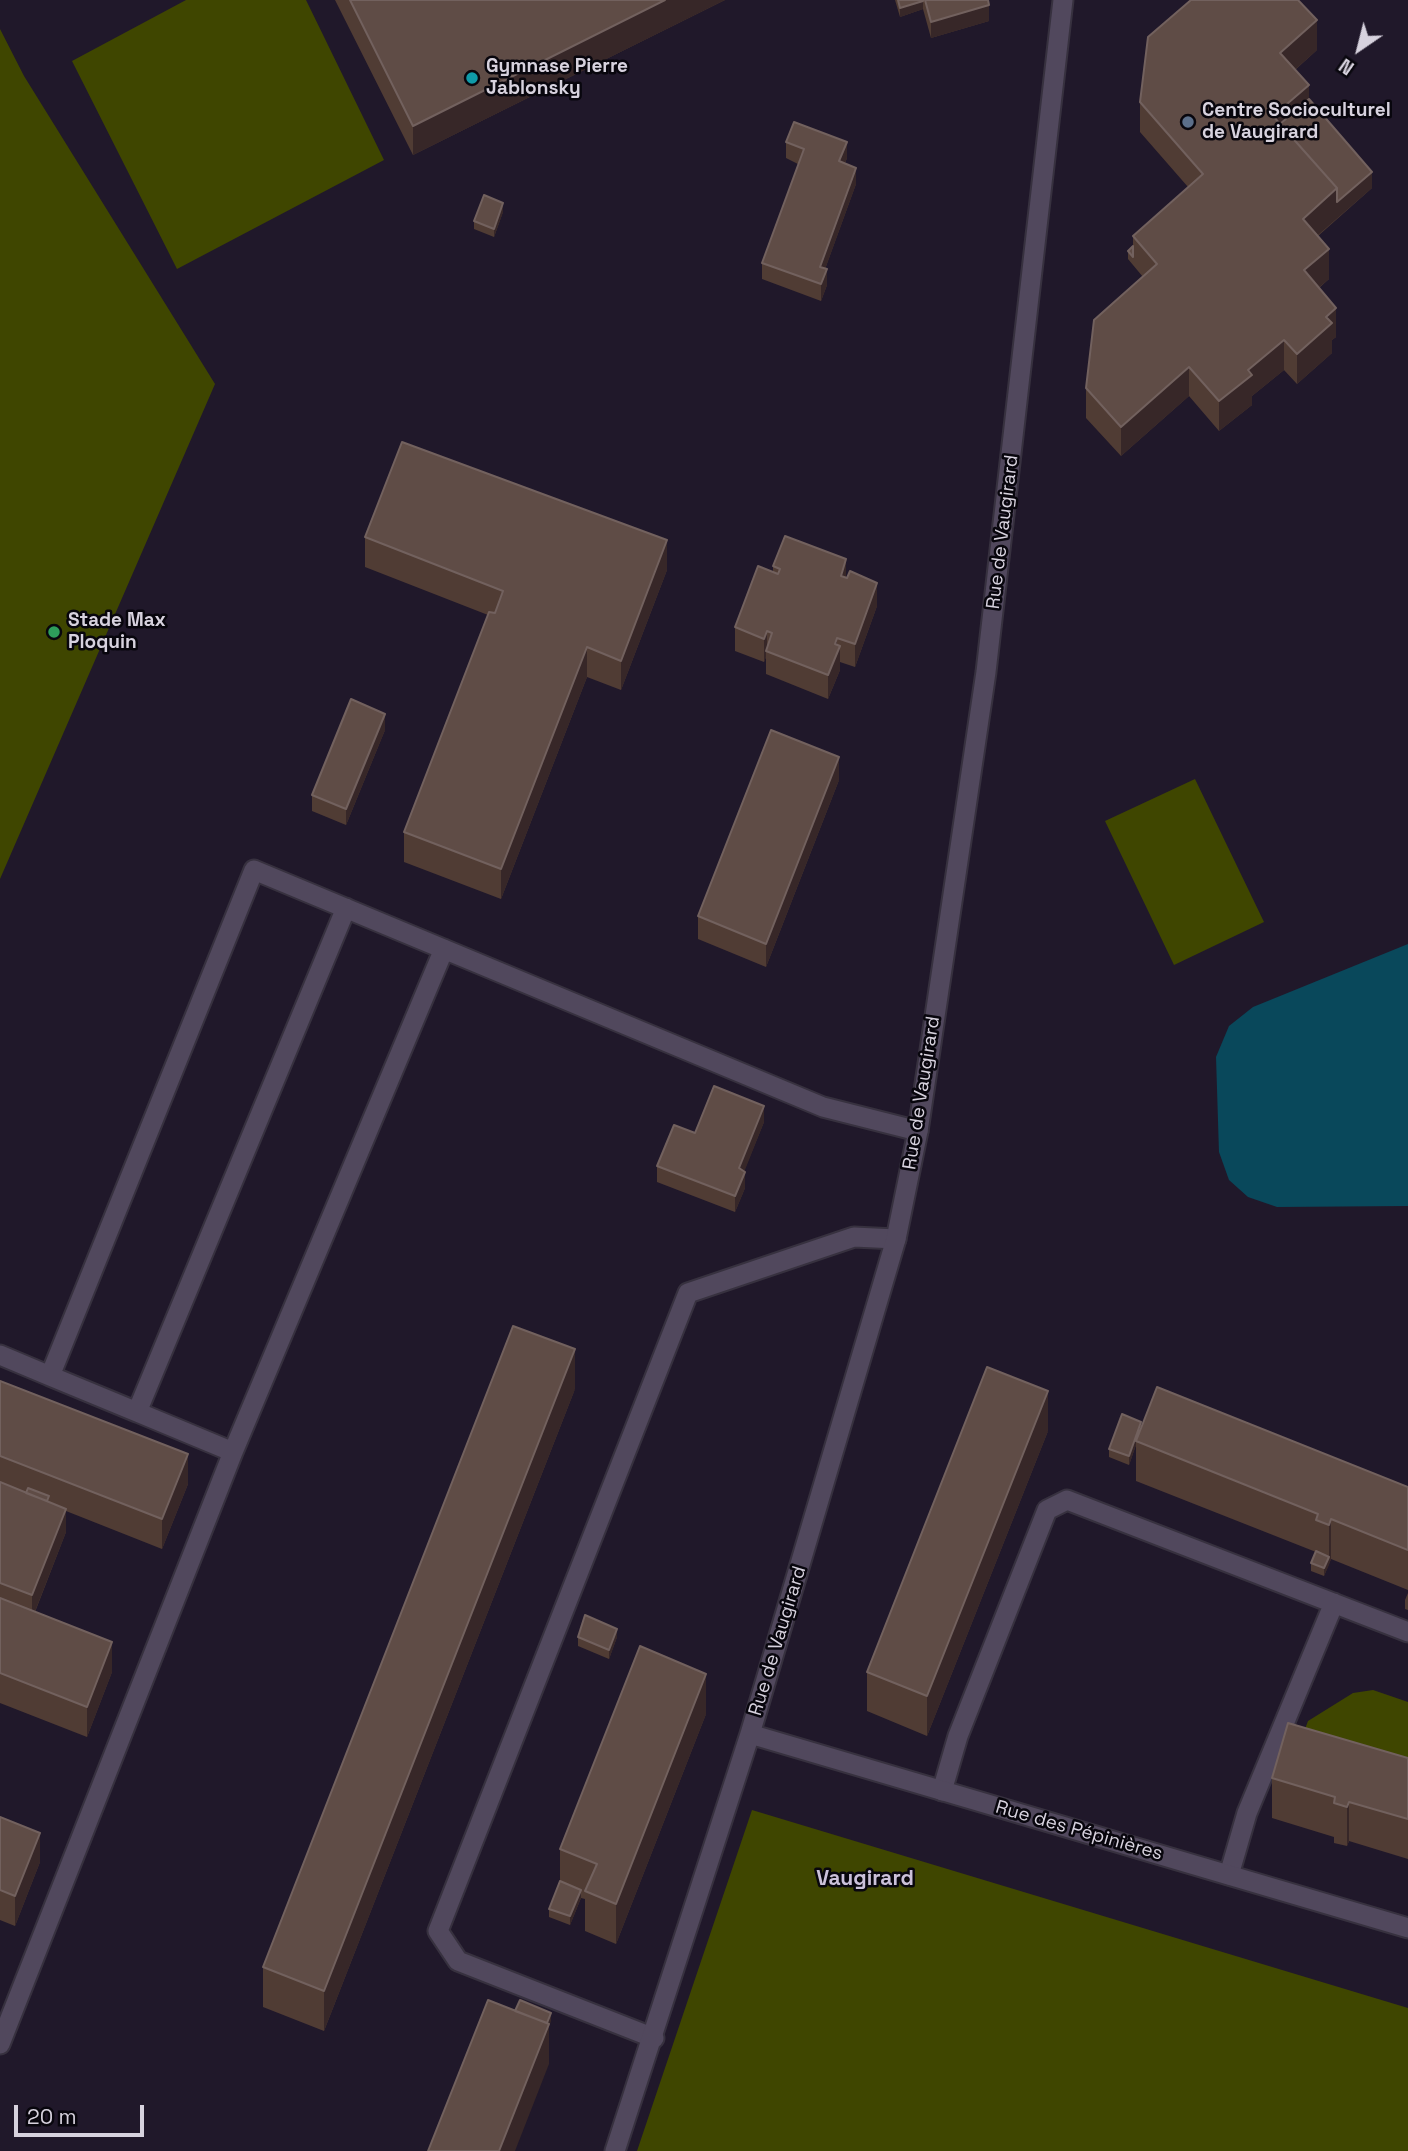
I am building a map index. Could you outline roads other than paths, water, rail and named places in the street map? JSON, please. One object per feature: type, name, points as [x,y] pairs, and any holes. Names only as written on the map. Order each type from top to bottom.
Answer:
[{"type":"street","name":"Rue de Vaugirard","points":[[615,2151],[654,2038],[750,1734],[896,1239],[918,1130],[988,658],[1063,0]]},
{"type":"street","points":[[50,1376],[254,870],[824,1107],[918,1130]]},
{"type":"street","points":[[137,1412],[346,908]]},
{"type":"street","points":[[0,2044],[233,1452],[444,949]]},
{"type":"street","points":[[654,2038],[458,1961],[438,1931],[688,1293],[854,1237],[896,1239]]},
{"type":"street","points":[[0,1355],[233,1452]]},
{"type":"street","points":[[942,1791],[958,1736],[1047,1510],[1066,1500],[1408,1632]]},
{"type":"street","points":[[1229,1875],[1247,1814],[1334,1603]]},
{"type":"street","name":"Rue des Pépinières","points":[[750,1734],[1408,1928]]},
{"type":"water","points":[[1408,944],[1408,1206],[1277,1207],[1248,1197],[1229,1180],[1219,1152],[1216,1057],[1229,1026],[1253,1007]]},
{"type":"place","name":"Gymnase Pierre Jablonsky","points":[[472,78]]},
{"type":"place","name":"Centre Socioculturel de Vaugirard","points":[[1188,122]]},
{"type":"place","name":"Stade Max Ploquin","points":[[54,632]]},
{"type":"district","name":"Vaugirard","points":[[865,1879]]}]
